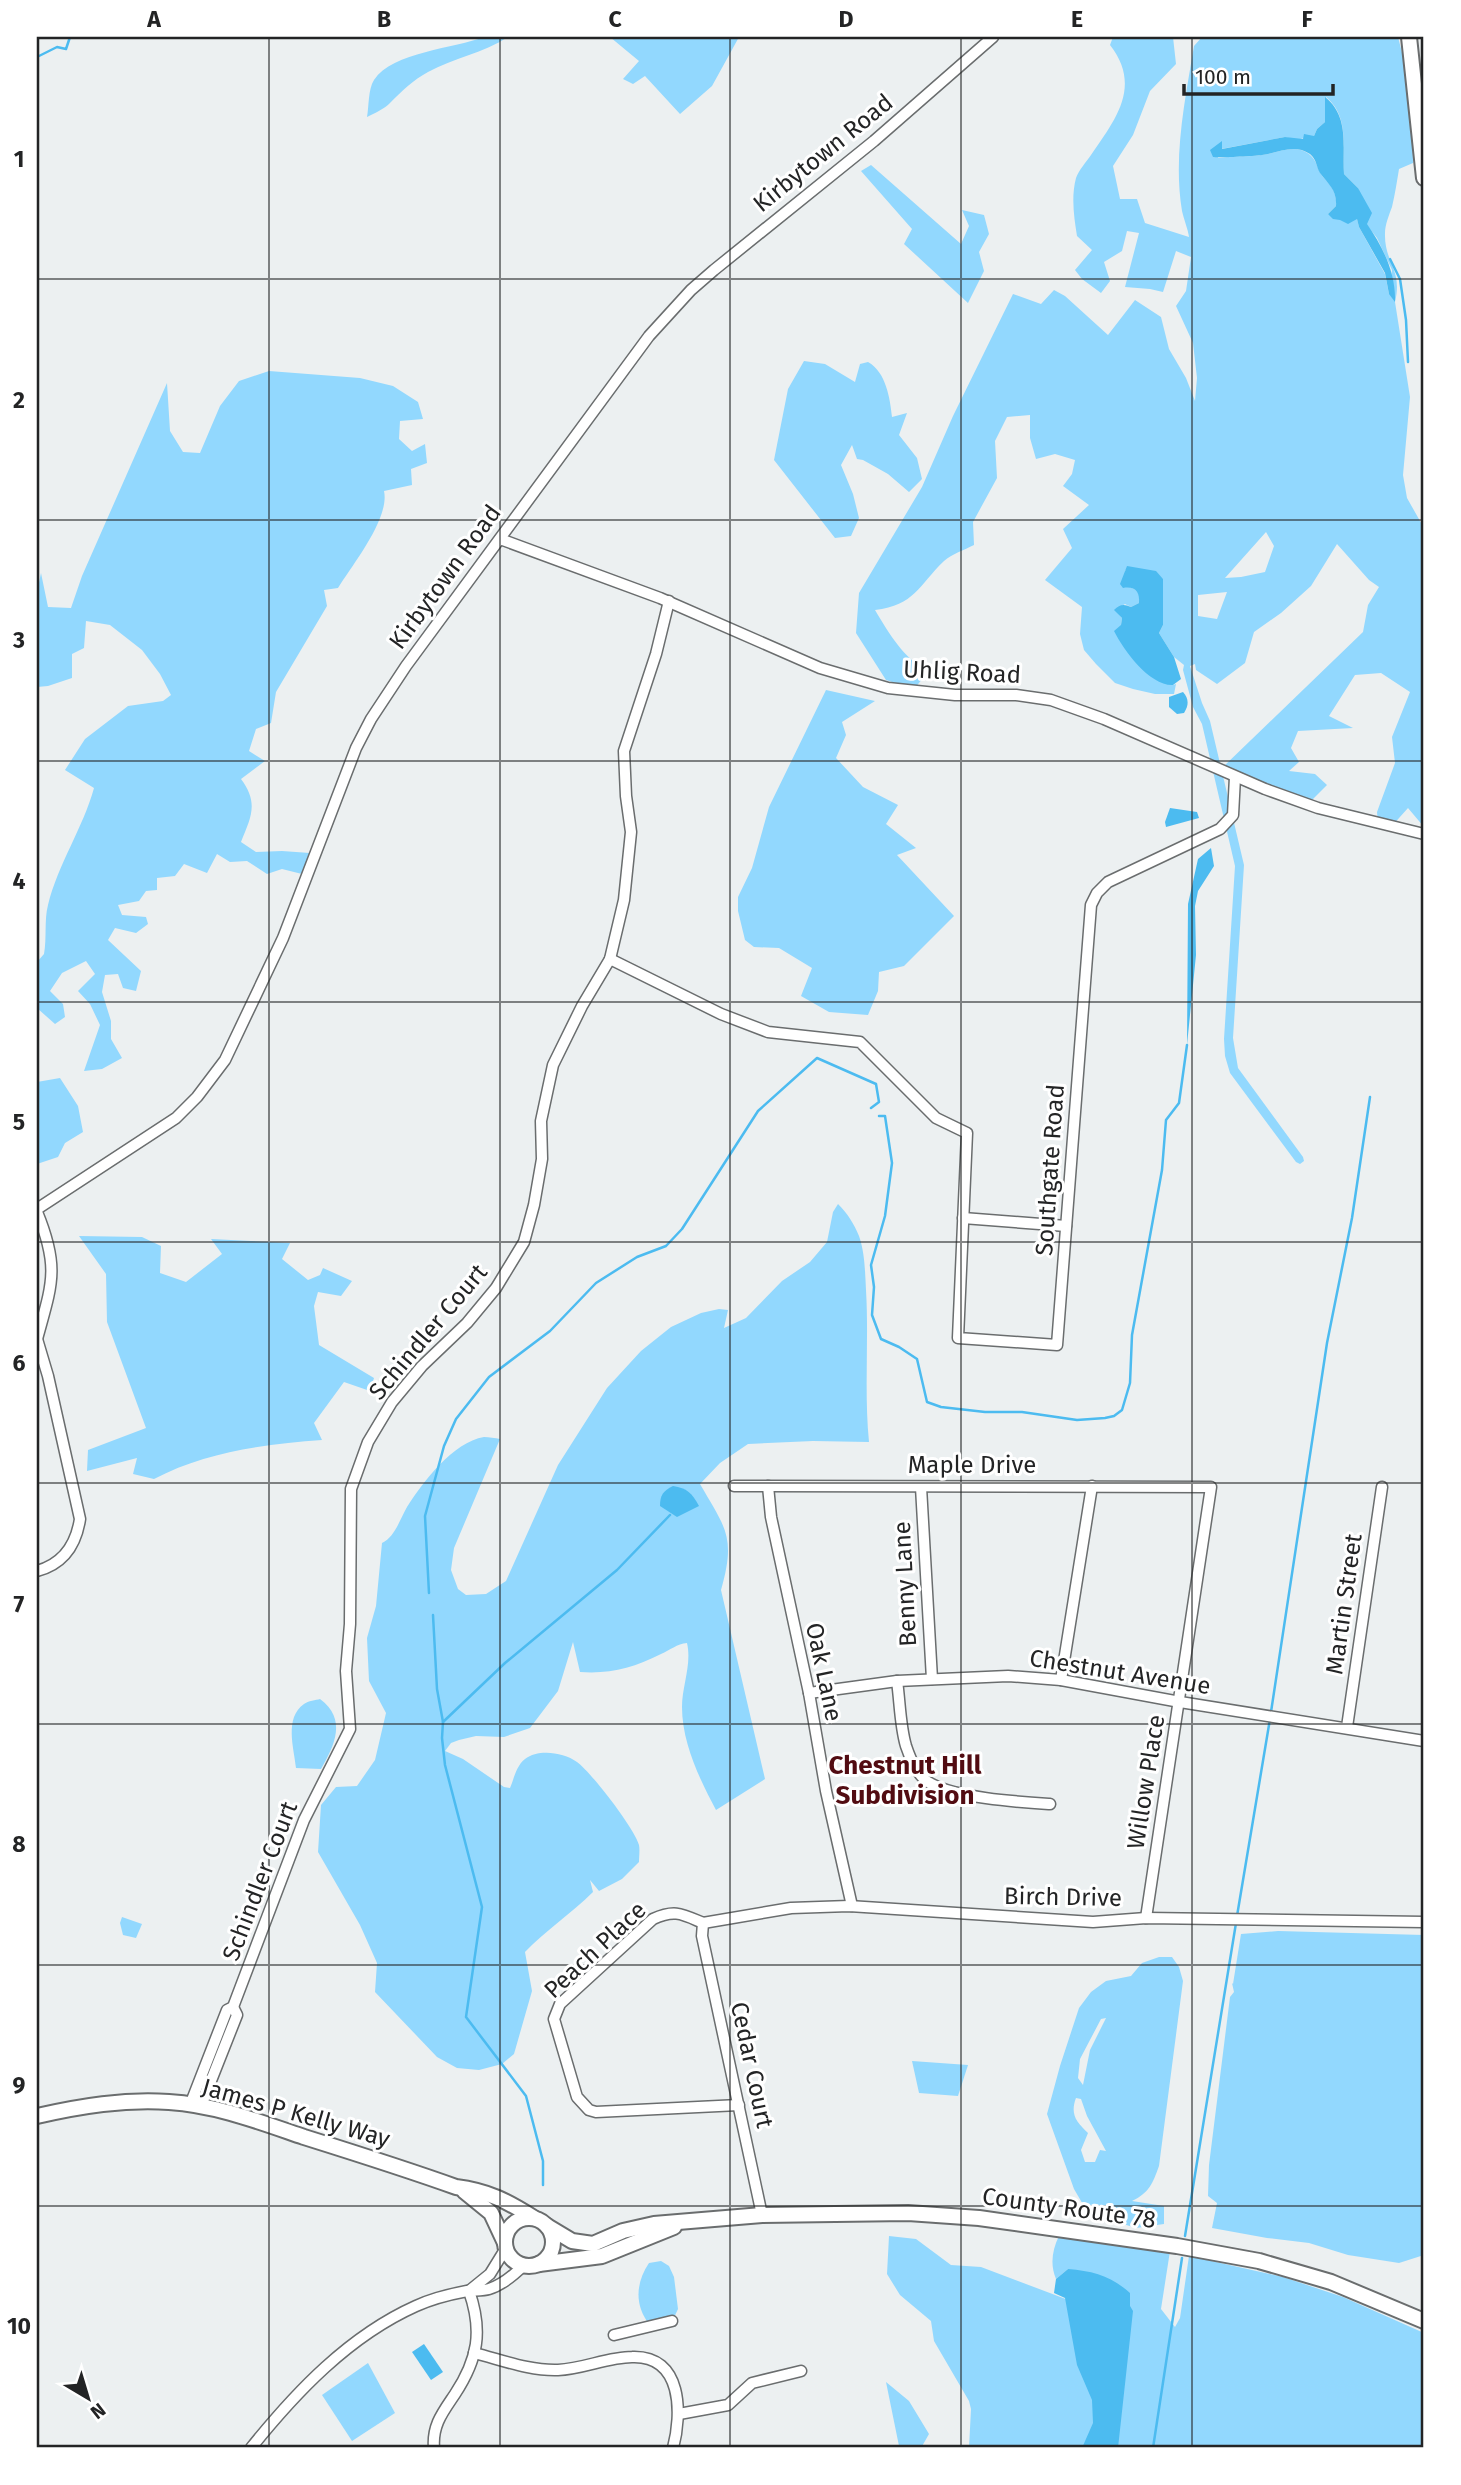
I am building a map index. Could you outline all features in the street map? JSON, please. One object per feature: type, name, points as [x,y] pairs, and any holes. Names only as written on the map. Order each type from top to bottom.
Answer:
[{"type":"street","name":"Kirbytown Road","points":[[37,1211],[176,1118],[219,1069],[270,970],[363,733],[400,674],[629,360],[691,290],[874,141],[993,37]]},
{"type":"street","points":[[1409,37],[1424,178]]},
{"type":"street","name":"Uhlig Road","points":[[500,539],[669,601],[820,668],[870,684],[936,693],[1016,695],[1052,700],[1079,708],[1235,777],[1318,808],[1424,834]]},
{"type":"street","name":"Schindler Court","points":[[196,2105],[237,2015],[233,2007],[304,1820],[350,1729],[346,1671],[350,1624],[351,1489],[368,1442],[392,1402],[422,1366],[467,1323],[496,1288],[524,1242],[542,1159],[541,1121],[553,1065],[582,1006],[610,959],[624,900],[630,865],[631,832],[624,751],[656,654],[669,601]]},
{"type":"street","name":"Southgate Road","points":[[610,959],[721,1014],[768,1032],[860,1042],[936,1118],[967,1133],[958,1338],[1057,1345],[1091,905],[1097,893],[1108,882],[1220,829],[1233,815],[1235,777]]},
{"type":"street","points":[[37,1211],[46,1235],[53,1268],[50,1297],[37,1341],[48,1376],[79,1519],[69,1550],[58,1563],[37,1571]]},
{"type":"street","points":[[963,1218],[1066,1226]]},
{"type":"street","name":"Maple Drive","points":[[734,1486],[1211,1487]]},
{"type":"street","name":"Oak Lane","points":[[768,1486],[771,1517],[852,1906]]},
{"type":"street","points":[[1060,1680],[1092,1486]]},
{"type":"street","name":"Benny Lane","points":[[921,1487],[932,1679]]},
{"type":"street","name":"Willow Place","points":[[1146,1918],[1211,1487]]},
{"type":"street","name":"Martin Street","points":[[1347,1727],[1382,1487]]},
{"type":"street","name":"Chestnut Avenue","points":[[809,1693],[932,1679],[1008,1676],[1060,1680],[1424,1741]]},
{"type":"street","points":[[897,1681],[905,1744],[915,1766],[926,1780],[941,1788],[1007,1801],[1050,1804]]},
{"type":"street","name":"Birch Drive","points":[[704,1923],[791,1908],[852,1906],[1093,1922],[1146,1918],[1424,1922]]},
{"type":"street","name":"Peach Place","points":[[704,1923],[682,1914],[668,1913],[653,1919],[561,2004],[554,2019],[578,2097],[589,2110],[596,2112],[739,2105]]},
{"type":"street","name":"Cedar Court","points":[[704,1923],[702,1936],[762,2215]]},
{"type":"street","name":"James P Kelly Way","points":[[37,2116],[80,2106],[124,2102],[196,2105],[456,2186],[485,2191],[508,2201],[541,2222]]},
{"type":"street","name":"James P Kelly Way","points":[[456,2186],[486,2206],[496,2219],[505,2245]]},
{"type":"street","name":"County Route 78","points":[[541,2222],[572,2241],[593,2244],[634,2227],[762,2215],[908,2213],[979,2218],[1177,2246],[1280,2266],[1331,2282],[1424,2321]]},
{"type":"street","points":[[251,2448],[301,2390],[356,2343],[418,2305],[468,2291],[488,2290],[550,2254],[553,2239],[541,2222],[520,2220],[514,2223],[490,2274],[468,2291]]},
{"type":"street","name":"County Route 78","points":[[531,2265],[602,2256],[668,2229],[696,2221]]},
{"type":"street","points":[[505,2245],[512,2259],[531,2265]]},
{"type":"street","points":[[434,2448],[434,2432],[438,2419],[466,2376],[478,2340],[476,2313],[468,2291]]},
{"type":"street","points":[[614,2335],[672,2321]]},
{"type":"street","points":[[474,2353],[540,2370],[573,2369],[631,2356],[643,2357],[660,2366],[668,2374],[677,2391],[679,2414],[673,2448]]},
{"type":"street","points":[[679,2414],[728,2405],[752,2383],[800,2371]]},
{"type":"shaded area","points":[[484,37],[508,37],[428,72],[385,107],[367,117],[372,84],[383,71],[409,57]]},
{"type":"shaded area","points":[[610,37],[739,37],[712,86],[680,114],[645,76],[633,84],[623,79],[639,61]]},
{"type":"shaded area","points":[[1113,37],[1173,37],[1176,64],[1150,91],[1133,135],[1113,166],[1120,199],[1137,199],[1145,223],[1189,237],[1182,211],[1179,149],[1194,46],[1202,37],[1398,37],[1411,88],[1413,163],[1399,169],[1386,223],[1385,243],[1397,282],[1395,302],[1410,397],[1403,475],[1407,498],[1424,528],[1424,827],[1408,808],[1391,827],[1378,824],[1377,812],[1395,763],[1392,737],[1410,692],[1381,673],[1355,675],[1329,716],[1353,728],[1298,731],[1291,748],[1299,762],[1289,771],[1315,774],[1327,785],[1307,805],[1223,767],[1363,632],[1368,605],[1379,587],[1369,580],[1337,544],[1311,586],[1281,613],[1254,632],[1245,663],[1217,684],[1196,670],[1195,664],[1190,666],[1210,721],[1244,865],[1233,1038],[1238,1068],[1303,1157],[1304,1161],[1300,1164],[1230,1073],[1225,1056],[1235,866],[1202,724],[1193,707],[1184,665],[1174,657],[1159,633],[1163,625],[1163,579],[1125,570],[1130,587],[1138,593],[1139,603],[1131,607],[1125,604],[1115,610],[1122,618],[1121,625],[1173,685],[1176,684],[1174,694],[1155,694],[1115,683],[1084,650],[1080,634],[1082,607],[1045,580],[1072,548],[1063,529],[1089,505],[1063,486],[1072,474],[1075,460],[1055,454],[1036,459],[1030,438],[1030,415],[1007,417],[995,441],[997,478],[973,522],[974,545],[944,561],[908,599],[875,610],[904,652],[928,672],[914,689],[886,680],[856,633],[859,593],[922,487],[953,416],[1013,294],[1041,304],[1054,290],[1065,296],[1108,335],[1135,300],[1161,317],[1169,349],[1186,378],[1195,401],[1197,378],[1193,343],[1176,306],[1186,291],[1191,257],[1176,251],[1163,292],[1125,287],[1139,233],[1127,231],[1122,251],[1104,262],[1110,281],[1101,293],[1082,279],[1075,270],[1092,250],[1077,236],[1074,185],[1081,169],[1116,115],[1125,88],[1124,74],[1110,45]],"holes":[[[1326,97],[1334,105],[1342,123],[1344,174],[1358,188],[1366,224],[1377,238],[1392,270],[1389,294],[1385,274],[1357,219],[1328,214],[1336,206],[1335,193],[1309,154],[1292,149],[1262,155],[1218,158],[1222,142],[1221,149],[1285,137],[1296,140],[1314,136],[1325,122]],[[1266,532],[1274,546],[1265,572],[1225,578]],[[1227,592],[1217,619],[1198,616],[1198,595]]]},
{"type":"shaded area","points":[[1325,97],[1333,105],[1341,123],[1344,174],[1358,188],[1372,213],[1367,224],[1387,261],[1395,291],[1395,302],[1389,294],[1385,273],[1357,219],[1348,224],[1333,219],[1328,214],[1336,206],[1335,196],[1310,154],[1292,149],[1262,155],[1213,157],[1210,150],[1222,141],[1222,149],[1285,137],[1303,139],[1304,134],[1314,136],[1325,122]]},
{"type":"shaded area","points":[[871,165],[961,244],[969,226],[962,210],[984,215],[989,234],[979,252],[984,271],[968,303],[904,244],[912,229],[861,171]]},
{"type":"shaded area","points":[[804,361],[825,364],[855,382],[860,364],[868,362],[883,379],[892,417],[907,413],[899,435],[917,458],[922,479],[909,492],[888,474],[857,459],[852,445],[841,465],[859,518],[851,536],[835,538],[774,460],[788,389]]},
{"type":"shaded area","points":[[269,371],[360,378],[393,386],[418,402],[423,419],[400,421],[399,439],[412,451],[425,444],[427,463],[411,469],[412,485],[384,491],[384,502],[376,527],[338,588],[324,590],[327,606],[276,692],[271,723],[256,729],[249,751],[265,761],[241,779],[250,795],[252,810],[241,842],[256,852],[310,853],[302,874],[282,869],[267,874],[247,861],[230,862],[217,854],[207,873],[184,864],[175,876],[157,878],[157,890],[146,891],[139,901],[118,905],[122,915],[146,917],[148,924],[136,933],[115,928],[108,940],[141,971],[136,991],[123,988],[118,974],[105,975],[102,992],[111,1021],[111,1039],[122,1058],[102,1069],[84,1071],[100,1025],[90,1004],[78,991],[95,974],[86,961],[62,973],[50,991],[63,1004],[65,1017],[55,1024],[37,1008],[37,962],[44,954],[48,905],[94,788],[65,770],[85,739],[128,706],[163,701],[171,695],[160,674],[142,650],[110,625],[86,621],[84,648],[72,654],[72,678],[37,687],[37,592],[41,573],[48,607],[71,608],[82,576],[167,383],[170,431],[183,452],[200,453],[220,406],[239,381]]},
{"type":"shaded area","points":[[1127,566],[1156,571],[1163,579],[1163,625],[1159,633],[1174,657],[1181,679],[1173,685],[1164,684],[1147,674],[1124,648],[1114,631],[1121,625],[1122,618],[1114,610],[1120,606],[1131,607],[1139,603],[1136,591],[1123,588],[1120,584]]},
{"type":"shaded area","points":[[826,690],[875,701],[842,722],[846,735],[836,758],[863,787],[898,805],[886,824],[916,848],[897,855],[954,916],[904,966],[879,972],[878,991],[868,1015],[829,1012],[801,996],[812,968],[779,948],[754,947],[745,940],[738,911],[738,897],[752,868],[769,807]]},
{"type":"shaded area","points":[[1183,692],[1187,707],[1184,713],[1177,714],[1169,707],[1169,697]]},
{"type":"shaded area","points":[[1170,808],[1197,812],[1199,818],[1166,827]]},
{"type":"shaded area","points":[[1211,848],[1214,866],[1198,891],[1195,906],[1196,955],[1187,1045],[1188,904],[1198,859]]},
{"type":"shaded area","points":[[60,1078],[78,1106],[83,1132],[65,1143],[58,1157],[37,1164],[37,1082]]},
{"type":"shaded area","points":[[838,1204],[855,1227],[864,1256],[869,1442],[748,1444],[720,1463],[700,1484],[726,1534],[728,1557],[721,1590],[765,1779],[716,1810],[698,1774],[685,1734],[682,1699],[688,1659],[687,1643],[631,1666],[612,1671],[580,1672],[573,1642],[558,1691],[530,1728],[504,1737],[476,1736],[451,1743],[445,1751],[510,1788],[519,1765],[530,1756],[551,1753],[577,1762],[612,1801],[639,1845],[639,1862],[622,1879],[599,1891],[590,1880],[593,1892],[525,1952],[532,1991],[514,2054],[502,2064],[479,2070],[457,2068],[437,2057],[375,1992],[377,1963],[360,1925],[318,1852],[321,1805],[336,1787],[357,1786],[375,1760],[386,1713],[369,1681],[367,1638],[376,1606],[382,1543],[394,1532],[421,1486],[450,1455],[472,1440],[484,1437],[500,1439],[454,1548],[451,1570],[458,1589],[466,1595],[486,1594],[506,1581],[558,1465],[607,1388],[641,1351],[671,1327],[701,1313],[719,1309],[728,1310],[724,1328],[746,1318],[782,1281],[810,1262],[827,1242],[833,1212]]},
{"type":"shaded area","points":[[79,1236],[142,1237],[161,1246],[160,1273],[186,1282],[222,1254],[211,1239],[290,1243],[282,1259],[308,1280],[320,1275],[323,1268],[352,1281],[341,1296],[318,1292],[314,1306],[319,1345],[374,1378],[370,1391],[344,1382],[314,1423],[322,1440],[236,1451],[194,1462],[154,1479],[133,1474],[137,1458],[87,1471],[88,1450],[146,1428],[107,1322],[106,1274]]},
{"type":"shaded area","points":[[673,1486],[689,1492],[699,1506],[677,1517],[660,1506],[663,1494]]},
{"type":"shaded area","points":[[320,1699],[334,1715],[336,1724],[331,1751],[321,1769],[296,1768],[292,1734],[294,1717],[304,1704]]},
{"type":"shaded area","points":[[122,1917],[142,1924],[136,1938],[123,1935],[120,1923]]},
{"type":"shaded area","points":[[1278,1931],[1424,1935],[1424,2255],[1399,2263],[1348,2255],[1309,2243],[1212,2228],[1217,2203],[1208,2196],[1209,2165],[1230,1997],[1234,1992],[1232,1983],[1241,1934]]},
{"type":"shaded area","points":[[1159,1957],[1172,1957],[1179,1967],[1183,1981],[1159,2166],[1150,2187],[1132,2201],[1164,2206],[1164,2224],[1136,2228],[1088,2213],[1074,2189],[1047,2114],[1079,2008],[1091,1992],[1106,1981],[1131,1976],[1142,1963]],"holes":[[[1106,2018],[1090,2050],[1083,2085],[1078,2078],[1080,2059],[1101,2019]],[[1076,2098],[1081,2099],[1106,2151],[1100,2150],[1095,2162],[1085,2162],[1081,2150],[1088,2133],[1075,2117]]]},
{"type":"shaded area","points":[[912,2061],[968,2065],[958,2096],[919,2093]]},
{"type":"shaded area","points":[[889,2236],[916,2239],[951,2265],[981,2267],[1071,2301],[1068,2269],[1056,2279],[1052,2263],[1059,2236],[1170,2251],[1161,2309],[1175,2327],[1180,2318],[1189,2256],[1283,2277],[1343,2297],[1424,2333],[1424,2448],[969,2448],[969,2401],[934,2341],[931,2321],[900,2295],[887,2274]]},
{"type":"shaded area","points":[[661,2261],[669,2266],[674,2277],[678,2309],[671,2324],[649,2324],[641,2309],[639,2286],[649,2263]]},
{"type":"shaded area","points":[[1068,2269],[1101,2275],[1130,2293],[1130,2306],[1133,2311],[1118,2448],[1082,2448],[1093,2423],[1092,2400],[1077,2365],[1065,2298],[1054,2293],[1056,2279]]},
{"type":"shaded area","points":[[424,2344],[443,2372],[431,2380],[412,2352]]},
{"type":"shaded area","points":[[368,2363],[395,2413],[352,2441],[322,2395]]},
{"type":"shaded area","points":[[886,2382],[909,2401],[929,2434],[921,2448],[897,2448],[899,2446]]},
{"type":"waterway","points":[[37,57],[57,47],[66,49],[70,37]]},
{"type":"waterway","points":[[1390,259],[1400,279],[1408,362]]},
{"type":"waterway","points":[[879,1116],[885,1116],[892,1163],[885,1216],[871,1265],[874,1287],[872,1315],[881,1339],[917,1359],[927,1402],[941,1407],[985,1412],[1022,1412],[1077,1420],[1114,1416],[1122,1410],[1130,1383],[1132,1335],[1162,1170],[1166,1120],[1179,1103],[1187,1045]]},
{"type":"waterway","points":[[429,1593],[425,1516],[444,1446],[456,1419],[489,1377],[550,1331],[596,1283],[637,1257],[666,1246],[682,1229],[758,1111],[817,1058],[876,1084],[879,1102],[871,1108]]},
{"type":"waterway","points":[[1271,1712],[1327,1343],[1352,1218],[1370,1097]]},
{"type":"waterway","points":[[443,1722],[505,1663],[617,1570],[670,1515]]},
{"type":"waterway","points":[[433,1615],[445,1765],[482,1907],[466,2017],[526,2096],[543,2161],[543,2185]]},
{"type":"waterway","points":[[1237,1916],[1270,1719]]},
{"type":"waterway","points":[[1185,2236],[1236,1923]]},
{"type":"waterway","points":[[1153,2448],[1182,2258]]},
{"type":"district","name":"Chestnut Hill Subdivision","points":[[905,1780]]}]
